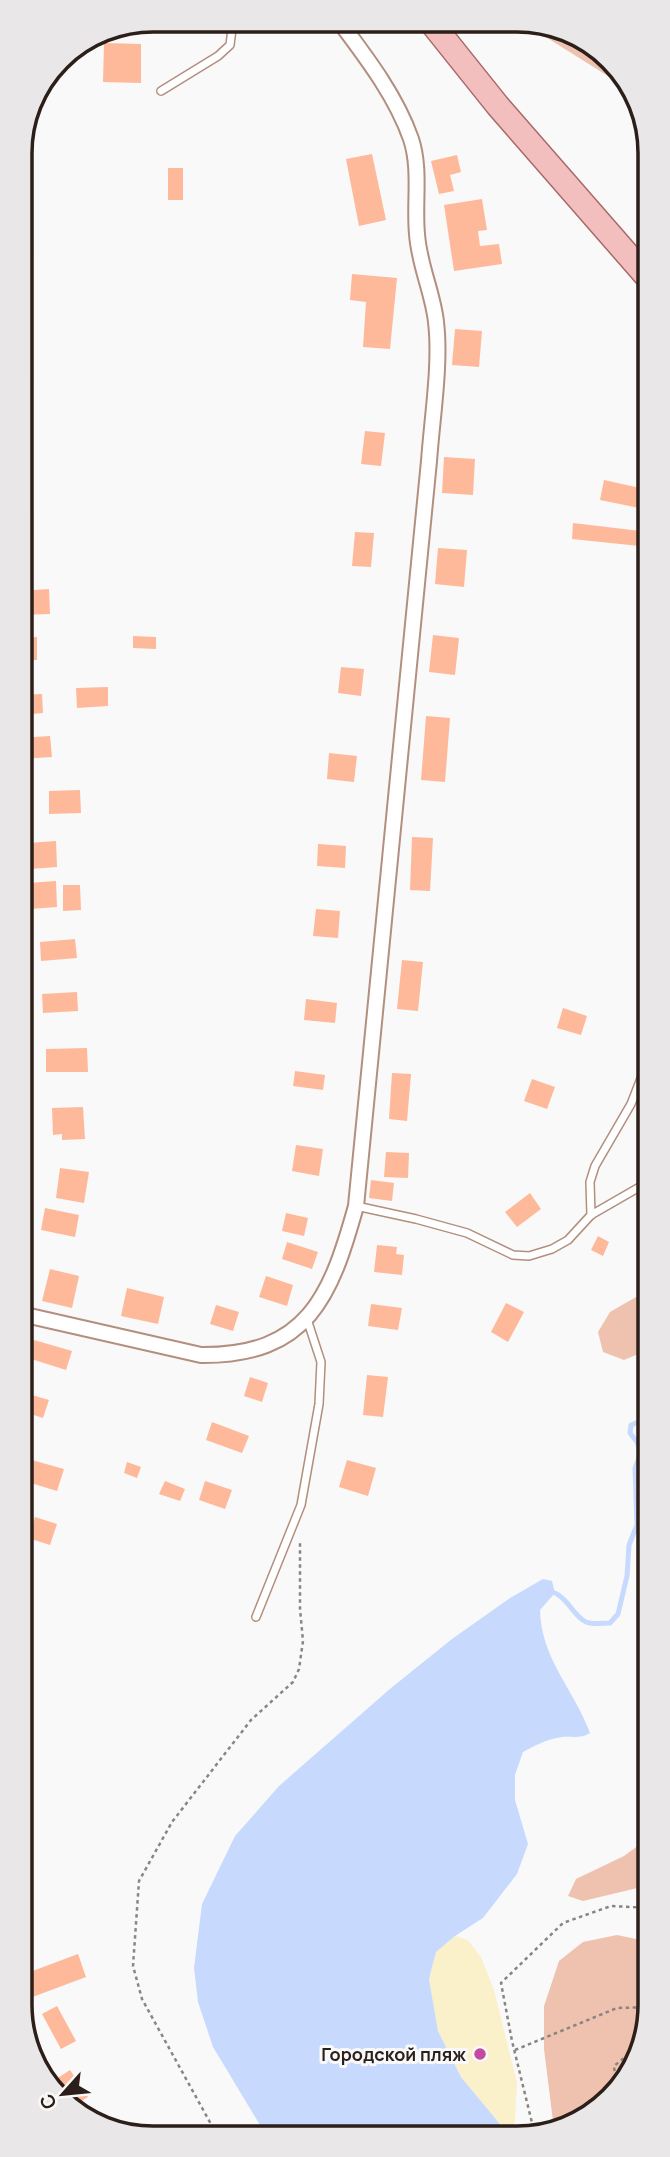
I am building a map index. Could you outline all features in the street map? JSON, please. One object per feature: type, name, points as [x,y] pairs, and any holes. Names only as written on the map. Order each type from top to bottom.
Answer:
[{"type":"main road","points":[[439,32],[498,106],[638,267]]},
{"type":"street","points":[[32,1317],[201,1355],[232,1355],[261,1348],[307,1319],[331,1283],[356,1206],[428,474],[437,345],[436,320],[422,270],[416,233],[415,156],[412,142],[406,125],[386,90],[347,32]]},
{"type":"lane","points":[[161,91],[218,56],[230,45],[232,32]]},
{"type":"lane","points":[[591,1216],[590,1182],[595,1166],[631,1104],[638,1086]]},
{"type":"lane","points":[[356,1206],[467,1233],[513,1255],[529,1256],[552,1249],[568,1240],[591,1216],[638,1188]]},
{"type":"lane","points":[[256,1617],[301,1505],[319,1404],[321,1362],[307,1319]]},
{"type":"path","points":[[212,2126],[142,1999],[133,1966],[139,1881],[172,1822],[251,1720],[293,1682],[299,1669],[303,1641],[300,1609],[301,1505]]},
{"type":"path","points":[[531,2124],[501,1983],[563,1923],[611,1906],[638,1907]]},
{"type":"path","points":[[514,2050],[617,2008],[638,2007]]},
{"type":"path","points":[[615,2075],[614,2066],[627,2056]]},
{"type":"shaded area","points":[[541,34],[571,44],[603,67],[613,79]]},
{"type":"shaded area","points":[[638,1296],[638,1354],[624,1360],[603,1352],[598,1332],[610,1312]]},
{"type":"shaded area","points":[[638,1846],[638,1888],[583,1901],[568,1896],[576,1879],[624,1856]]},
{"type":"shaded area","points":[[617,1935],[638,1939],[636,2028],[622,2065],[608,2084],[578,2109],[553,2119],[544,2049],[544,2006],[559,1961],[583,1942]]},
{"type":"sand","name":"Городской пляж","points":[[455,1936],[468,1940],[481,1957],[494,1990],[517,2083],[515,2126],[502,2126],[461,2077],[438,2031],[429,1979],[436,1952]]},
{"type":"water","points":[[543,1579],[552,1581],[555,1593],[540,1610],[546,1644],[590,1733],[580,1737],[551,1739],[523,1752],[515,1775],[515,1800],[528,1844],[517,1874],[483,1918],[436,1952],[429,1979],[438,2031],[461,2077],[502,2126],[261,2126],[213,2047],[198,2002],[194,1968],[202,1904],[235,1836],[279,1786],[391,1688],[452,1639],[510,1598]]},
{"type":"building","points":[[104,43],[141,44],[141,83],[103,82]]},
{"type":"building","points":[[372,154],[386,220],[359,226],[346,159]]},
{"type":"building","points":[[457,155],[461,172],[450,175],[454,191],[439,194],[431,161]]},
{"type":"building","points":[[168,168],[183,168],[183,200],[168,200]]},
{"type":"building","points":[[482,199],[487,230],[478,231],[480,246],[499,244],[502,264],[454,271],[444,205]]},
{"type":"building","points":[[352,274],[397,278],[390,349],[363,347],[366,302],[350,300]]},
{"type":"building","points":[[455,329],[482,331],[479,367],[452,365]]},
{"type":"building","points":[[365,431],[385,433],[381,466],[361,464]]},
{"type":"building","points":[[444,457],[475,459],[473,495],[442,493]]},
{"type":"building","points":[[604,480],[638,488],[638,508],[600,500]]},
{"type":"building","points":[[573,523],[638,531],[638,546],[572,539]]},
{"type":"building","points":[[355,532],[374,533],[371,567],[352,566]]},
{"type":"building","points":[[438,548],[467,550],[464,587],[435,584]]},
{"type":"building","points":[[49,589],[50,614],[32,615],[32,590]]},
{"type":"building","points":[[433,635],[459,638],[455,675],[429,672]]},
{"type":"building","points":[[133,636],[156,637],[156,649],[133,648]]},
{"type":"building","points":[[32,637],[37,637],[37,660],[32,660]]},
{"type":"building","points":[[341,667],[364,669],[361,696],[338,693]]},
{"type":"building","points":[[108,687],[108,706],[77,708],[76,688]]},
{"type":"building","points":[[32,694],[42,694],[43,713],[32,714]]},
{"type":"building","points":[[426,716],[450,718],[445,782],[421,780]]},
{"type":"building","points":[[50,736],[52,757],[32,758],[32,737]]},
{"type":"building","points":[[329,753],[357,756],[354,782],[327,779]]},
{"type":"building","points":[[80,790],[81,813],[49,814],[49,791]]},
{"type":"building","points":[[412,837],[433,838],[430,891],[410,890]]},
{"type":"building","points":[[56,841],[57,867],[32,869],[32,843]]},
{"type":"building","points":[[318,844],[346,846],[345,868],[317,866]]},
{"type":"building","points":[[56,881],[57,907],[32,909],[32,883]]},
{"type":"building","points":[[63,885],[80,885],[81,910],[63,911]]},
{"type":"building","points":[[316,909],[340,911],[338,938],[313,936]]},
{"type":"building","points":[[75,939],[77,958],[41,961],[40,942]]},
{"type":"building","points":[[402,960],[423,962],[418,1011],[397,1009]]},
{"type":"building","points":[[77,992],[78,1011],[43,1013],[42,994]]},
{"type":"building","points":[[306,999],[337,1003],[335,1023],[304,1020]]},
{"type":"building","points":[[563,1008],[587,1016],[581,1035],[557,1028]]},
{"type":"building","points":[[87,1048],[88,1072],[46,1072],[46,1049]]},
{"type":"building","points":[[295,1071],[325,1075],[323,1090],[293,1086]]},
{"type":"building","points":[[392,1073],[411,1074],[407,1121],[389,1119]]},
{"type":"building","points":[[532,1079],[555,1087],[547,1109],[524,1101]]},
{"type":"building","points":[[83,1107],[85,1139],[62,1140],[62,1134],[53,1135],[52,1108]]},
{"type":"building","points":[[296,1145],[323,1149],[319,1176],[292,1171]]},
{"type":"building","points":[[386,1152],[409,1153],[408,1178],[384,1177]]},
{"type":"building","points":[[60,1168],[89,1172],[84,1203],[56,1198]]},
{"type":"building","points":[[371,1180],[394,1183],[392,1201],[369,1198]]},
{"type":"building","points":[[530,1193],[541,1209],[517,1227],[505,1212]]},
{"type":"building","points":[[45,1208],[79,1215],[75,1237],[41,1230]]},
{"type":"building","points":[[286,1213],[308,1218],[304,1236],[282,1231]]},
{"type":"building","points":[[598,1236],[609,1242],[603,1256],[591,1250]]},
{"type":"building","points":[[287,1242],[318,1252],[312,1269],[282,1259]]},
{"type":"building","points":[[377,1245],[397,1247],[396,1254],[404,1255],[402,1275],[374,1272]]},
{"type":"building","points":[[50,1269],[79,1276],[72,1308],[42,1301]]},
{"type":"building","points":[[266,1276],[293,1285],[287,1306],[259,1297]]},
{"type":"building","points":[[127,1288],[164,1297],[158,1324],[121,1316]]},
{"type":"building","points":[[506,1303],[524,1312],[508,1342],[491,1332]]},
{"type":"building","points":[[371,1304],[402,1308],[398,1330],[368,1326]]},
{"type":"building","points":[[216,1305],[239,1312],[233,1331],[210,1324]]},
{"type":"building","points":[[34,1340],[72,1351],[66,1370],[32,1359]]},
{"type":"building","points":[[367,1375],[388,1377],[383,1417],[363,1415]]},
{"type":"building","points":[[250,1377],[268,1383],[262,1402],[244,1396]]},
{"type":"building","points":[[32,1395],[49,1400],[43,1418],[32,1414]]},
{"type":"building","points":[[212,1422],[249,1436],[242,1453],[206,1440]]},
{"type":"building","points":[[32,1460],[64,1469],[57,1491],[32,1483]]},
{"type":"building","points":[[347,1460],[376,1468],[368,1496],[339,1487]]},
{"type":"building","points":[[127,1462],[141,1467],[137,1478],[124,1473]]},
{"type":"building","points":[[165,1481],[185,1489],[180,1501],[159,1494]]},
{"type":"building","points":[[205,1481],[232,1490],[225,1509],[199,1500]]},
{"type":"building","points":[[35,1517],[57,1524],[50,1545],[32,1539]]},
{"type":"building","points":[[78,1954],[86,1977],[32,1997],[32,1971]]},
{"type":"building","points":[[57,2006],[76,2041],[61,2049],[42,2014]]},
{"type":"building","points":[[70,2070],[88,2097],[81,2101],[57,2078]]},
{"type":"waterway","points":[[638,1422],[631,1425],[630,1433],[638,1445]]},
{"type":"waterway","points":[[555,1593],[586,1622],[610,1623],[618,1614],[627,1576],[629,1545],[637,1525],[635,1468],[638,1460]]},
{"type":"place","name":"Городской пляж","points":[[480,2054]]}]
